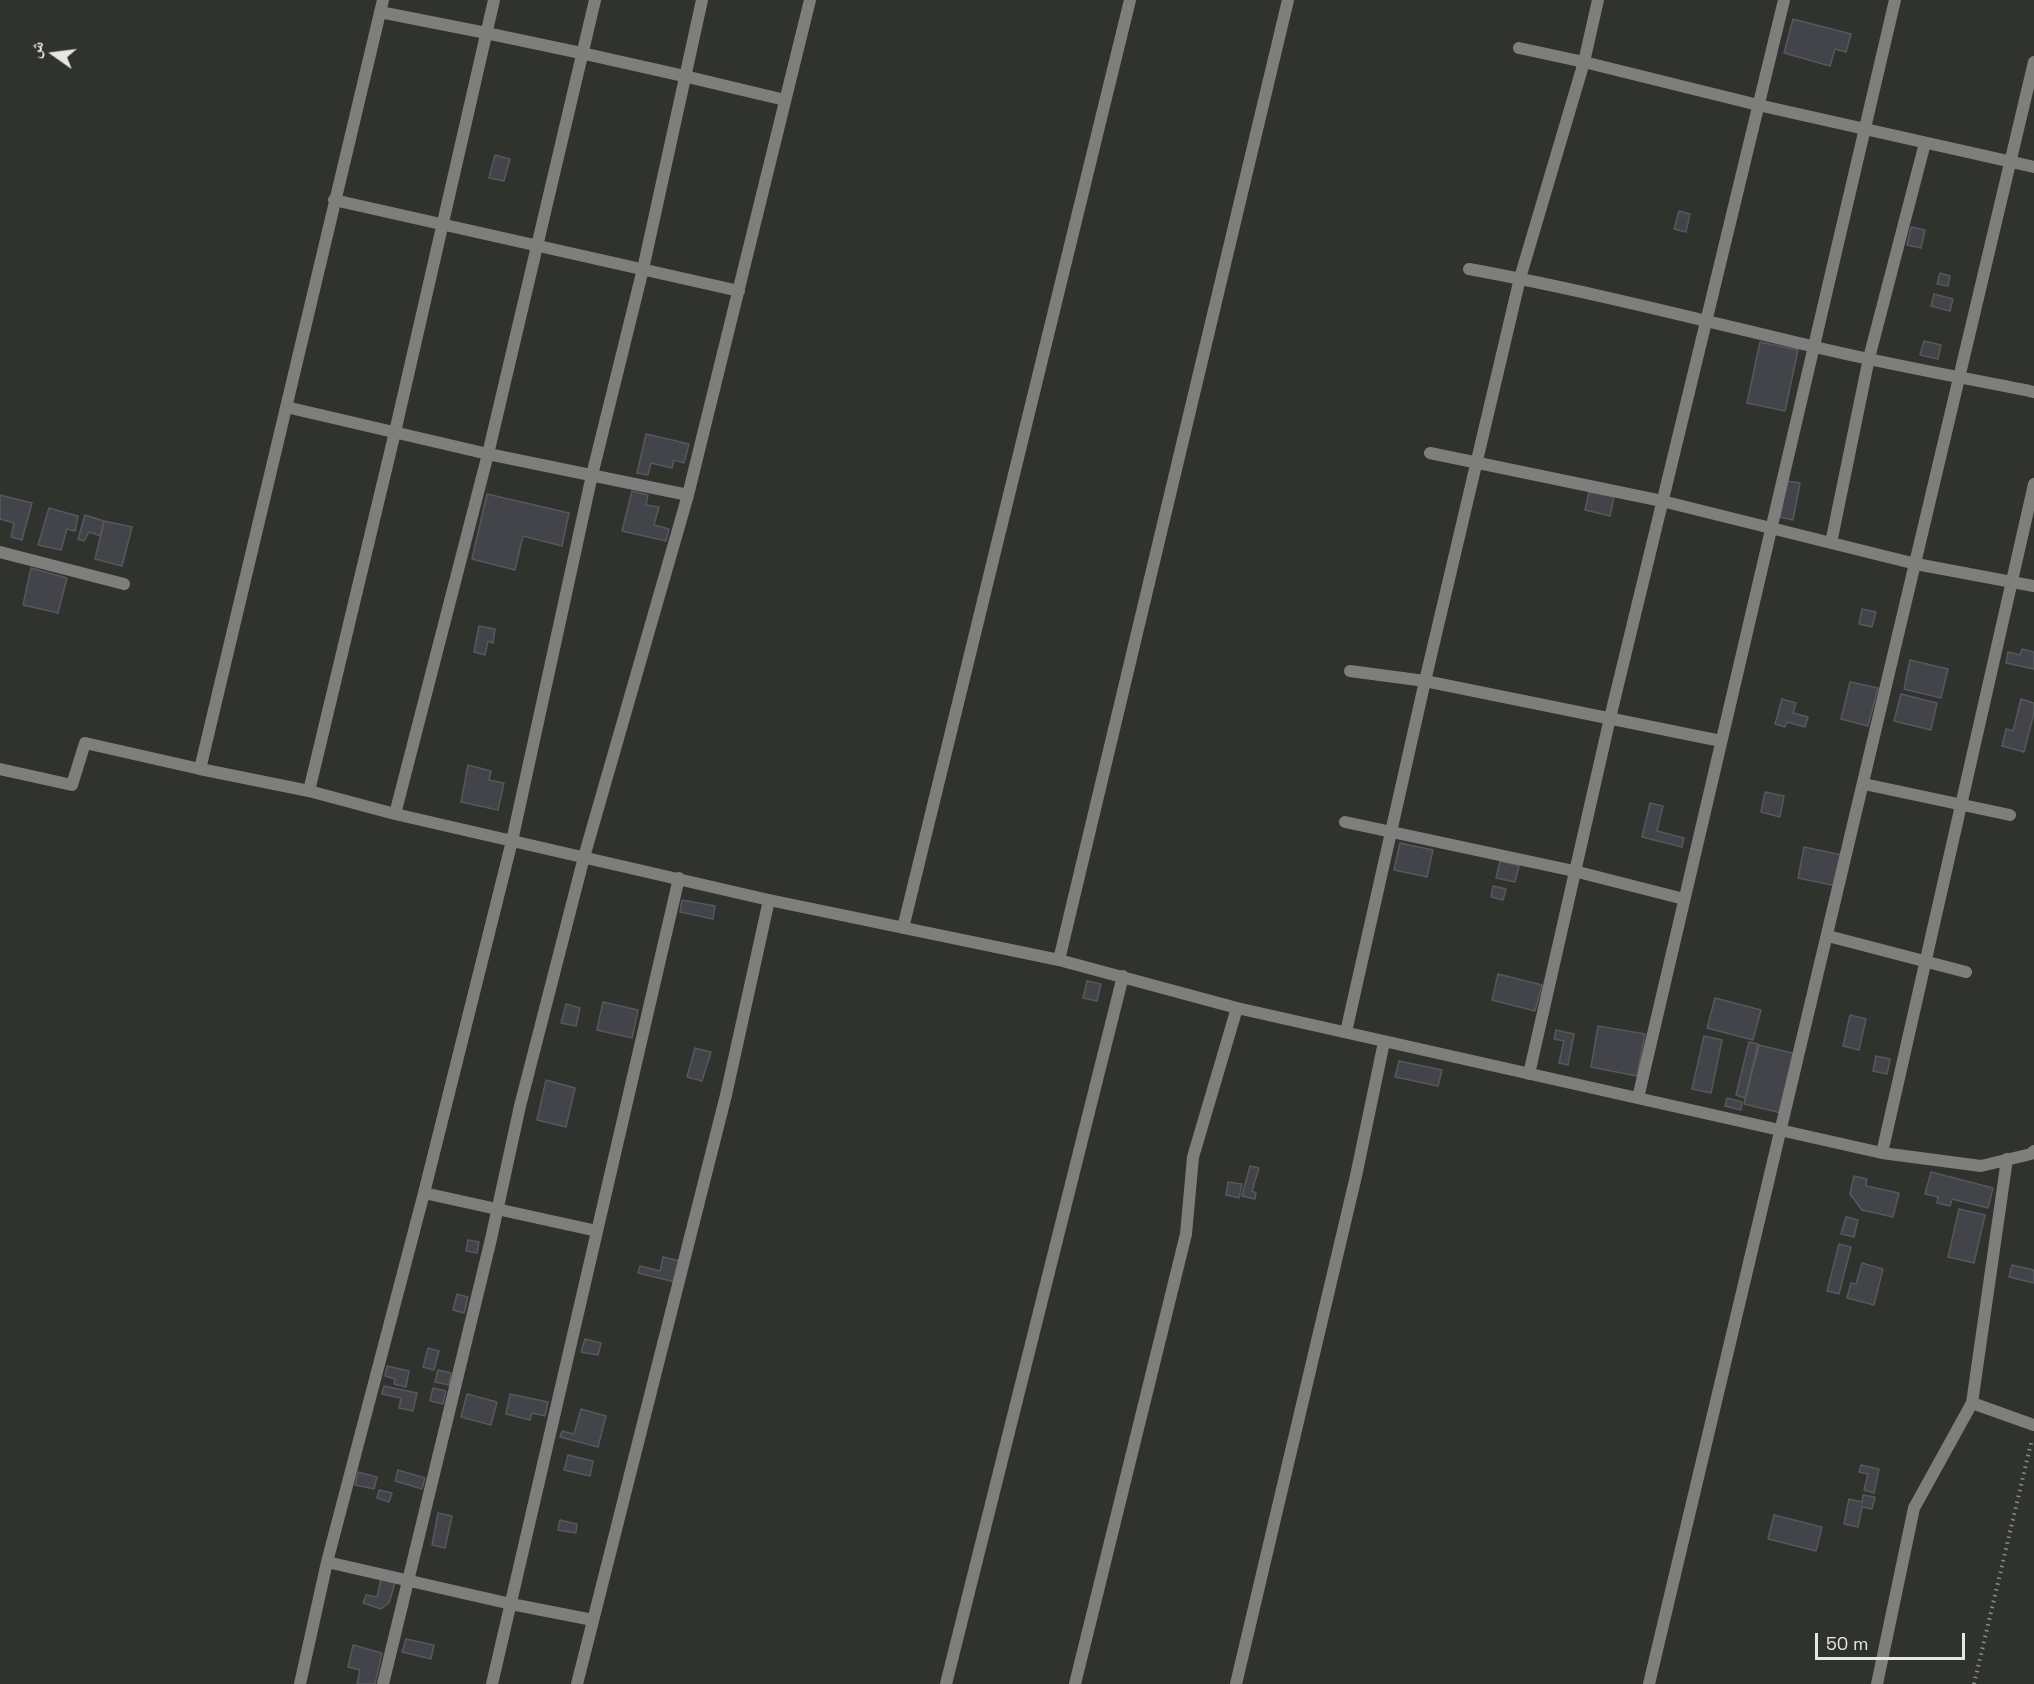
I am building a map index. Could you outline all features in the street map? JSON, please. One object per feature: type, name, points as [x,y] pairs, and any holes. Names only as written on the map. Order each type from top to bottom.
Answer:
[{"type":"street","points":[[309,791],[395,432],[494,0]]},
{"type":"street","points":[[395,814],[488,453],[595,0]]},
{"type":"street","points":[[300,1684],[327,1562],[424,1192],[512,841],[592,475],[643,269],[702,0]]},
{"type":"street","points":[[383,1684],[520,1106],[584,857],[688,495],[810,0]]},
{"type":"street","points":[[903,928],[1130,0]]},
{"type":"street","points":[[1059,960],[1288,0]]},
{"type":"street","points":[[1346,1032],[1425,681],[1520,278],[1584,62],[1598,0]]},
{"type":"street","points":[[1529,1074],[1610,718],[1784,0]]},
{"type":"street","points":[[1638,1098],[1895,0]]},
{"type":"street","points":[[200,769],[381,6],[487,33],[785,100]]},
{"type":"street","points":[[1519,48],[2034,167]]},
{"type":"street","points":[[1649,1684],[2034,62]]},
{"type":"street","points":[[1831,543],[1869,358],[1924,143]]},
{"type":"street","points":[[334,200],[739,291]]},
{"type":"street","points":[[1469,268],[1706,320],[1814,347],[2034,392]]},
{"type":"street","points":[[286,407],[688,495]]},
{"type":"street","points":[[1430,453],[1662,501],[1916,564],[2012,580],[2034,586]]},
{"type":"street","points":[[1882,1153],[2034,484]]},
{"type":"street","points":[[0,552],[124,584]]},
{"type":"street","points":[[1350,671],[1425,681],[1722,741]]},
{"type":"street","points":[[0,769],[72,784],[85,743],[309,791],[395,814],[769,900],[1059,960],[1237,1008],[1882,1153],[1981,1166],[2031,1154],[2034,1151]]},
{"type":"street","points":[[1864,784],[2010,815]]},
{"type":"street","points":[[1345,822],[1574,871],[1684,898]]},
{"type":"street","points":[[492,1684],[679,878]]},
{"type":"street","points":[[577,1684],[726,1095],[769,900]]},
{"type":"street","points":[[1828,936],[1966,972]]},
{"type":"street","points":[[945,1684],[1123,976]]},
{"type":"street","points":[[1075,1684],[1186,1234],[1193,1157],[1237,1008]]},
{"type":"street","points":[[1236,1684],[1354,1188],[1384,1042]]},
{"type":"street","points":[[1877,1684],[1914,1508],[1972,1403],[2007,1160]]},
{"type":"street","points":[[424,1192],[597,1231]]},
{"type":"street","points":[[1972,1403],[2034,1425]]},
{"type":"street","points":[[327,1562],[511,1604],[593,1620]]},
{"type":"path","points":[[1974,1684],[2034,1430]]},
{"type":"building","points":[[1793,19],[1851,34],[1846,52],[1835,49],[1830,66],[1784,53]]},
{"type":"building","points":[[495,155],[510,159],[504,181],[489,178]]},
{"type":"building","points":[[1679,211],[1690,214],[1686,232],[1674,229]]},
{"type":"building","points":[[1911,227],[1925,230],[1921,248],[1907,245]]},
{"type":"building","points":[[1940,273],[1950,276],[1948,286],[1937,284]]},
{"type":"building","points":[[1934,294],[1953,299],[1950,311],[1931,306]]},
{"type":"building","points":[[1924,341],[1941,345],[1938,359],[1920,355]]},
{"type":"building","points":[[1760,342],[1798,350],[1785,411],[1747,403]]},
{"type":"building","points":[[646,434],[689,444],[684,463],[674,460],[672,468],[651,463],[648,475],[637,473]]},
{"type":"building","points":[[1787,481],[1800,483],[1793,520],[1780,517]]},
{"type":"building","points":[[632,491],[648,495],[646,505],[659,507],[654,525],[669,529],[666,541],[622,531]]},
{"type":"building","points":[[1589,492],[1614,497],[1610,516],[1585,510]]},
{"type":"building","points":[[487,494],[569,513],[562,546],[523,536],[515,570],[472,559]]},
{"type":"building","points":[[0,495],[32,503],[22,540],[11,537],[14,523],[0,519]]},
{"type":"building","points":[[49,508],[78,516],[75,531],[67,529],[61,550],[38,545]]},
{"type":"building","points":[[85,515],[104,521],[101,536],[89,532],[84,541],[78,539]]},
{"type":"building","points":[[104,521],[132,527],[122,566],[95,559]]},
{"type":"building","points":[[31,568],[67,578],[58,613],[23,605]]},
{"type":"building","points":[[1862,609],[1876,612],[1872,627],[1859,624]]},
{"type":"building","points":[[479,626],[495,629],[493,643],[488,641],[485,655],[474,652]]},
{"type":"building","points":[[2022,649],[2034,652],[2034,669],[2006,663],[2008,652],[2020,655]]},
{"type":"building","points":[[1910,660],[1948,669],[1941,698],[1904,689]]},
{"type":"building","points":[[1850,682],[1878,688],[1868,726],[1841,719]]},
{"type":"building","points":[[1901,694],[1937,703],[1931,730],[1894,721]]},
{"type":"building","points":[[1782,699],[1796,703],[1793,713],[1808,717],[1805,727],[1787,722],[1785,727],[1775,724]]},
{"type":"building","points":[[2021,699],[2034,703],[2034,713],[2024,752],[2002,746],[2006,729],[2013,731]]},
{"type":"building","points":[[468,765],[491,771],[489,780],[504,783],[498,810],[461,802]]},
{"type":"building","points":[[1765,792],[1784,796],[1780,817],[1761,812]]},
{"type":"building","points":[[1650,803],[1663,806],[1657,831],[1684,838],[1682,847],[1642,837]]},
{"type":"building","points":[[1400,843],[1433,850],[1427,877],[1394,870]]},
{"type":"building","points":[[1804,847],[1842,855],[1836,886],[1798,878]]},
{"type":"building","points":[[1500,861],[1519,866],[1515,882],[1496,878]]},
{"type":"building","points":[[1493,886],[1506,889],[1503,900],[1491,897]]},
{"type":"building","points":[[682,900],[715,906],[713,919],[680,912]]},
{"type":"building","points":[[1498,974],[1542,985],[1535,1011],[1492,1000]]},
{"type":"building","points":[[1087,981],[1101,984],[1097,1001],[1083,998]]},
{"type":"building","points":[[1715,998],[1761,1010],[1753,1040],[1707,1028]]},
{"type":"building","points":[[603,1002],[638,1010],[632,1038],[597,1030]]},
{"type":"building","points":[[566,1004],[580,1008],[576,1026],[561,1023]]},
{"type":"building","points":[[1850,1015],[1866,1019],[1859,1050],[1843,1046]]},
{"type":"building","points":[[1598,1026],[1645,1034],[1637,1076],[1591,1067]]},
{"type":"building","points":[[1556,1030],[1574,1034],[1568,1065],[1559,1063],[1564,1041],[1554,1039]]},
{"type":"building","points":[[1704,1036],[1722,1040],[1711,1093],[1692,1089]]},
{"type":"building","points":[[1749,1042],[1758,1044],[1745,1098],[1736,1095]]},
{"type":"building","points":[[1759,1045],[1796,1054],[1781,1113],[1744,1104]]},
{"type":"building","points":[[695,1048],[711,1052],[702,1081],[687,1077]]},
{"type":"building","points":[[1876,1056],[1890,1059],[1887,1074],[1873,1071]]},
{"type":"building","points":[[1399,1061],[1442,1070],[1438,1086],[1395,1077]]},
{"type":"building","points":[[546,1080],[575,1088],[566,1127],[537,1120]]},
{"type":"building","points":[[1727,1098],[1742,1102],[1741,1110],[1725,1106]]},
{"type":"building","points":[[1250,1166],[1259,1168],[1252,1191],[1256,1193],[1255,1199],[1242,1196]]},
{"type":"building","points":[[1931,1172],[1993,1188],[1988,1208],[1952,1199],[1950,1206],[1937,1203],[1938,1197],[1925,1194]]},
{"type":"building","points":[[1854,1176],[1867,1179],[1866,1186],[1899,1193],[1893,1217],[1862,1210],[1850,1194]]},
{"type":"building","points":[[1228,1182],[1242,1184],[1239,1198],[1226,1195]]},
{"type":"building","points":[[1959,1209],[1985,1215],[1974,1263],[1948,1257]]},
{"type":"building","points":[[1846,1217],[1858,1220],[1854,1237],[1841,1234]]},
{"type":"building","points":[[468,1240],[479,1242],[477,1253],[466,1251]]},
{"type":"building","points":[[1839,1244],[1851,1247],[1839,1294],[1827,1291]]},
{"type":"building","points":[[663,1257],[680,1261],[675,1282],[638,1273],[640,1266],[660,1271]]},
{"type":"building","points":[[1862,1263],[1883,1269],[1874,1305],[1847,1298],[1851,1283],[1856,1284]]},
{"type":"building","points":[[2012,1265],[2034,1270],[2034,1283],[2009,1277]]},
{"type":"building","points":[[457,1294],[468,1297],[464,1313],[453,1310]]},
{"type":"building","points":[[585,1339],[601,1343],[598,1355],[581,1352]]},
{"type":"building","points":[[428,1348],[439,1351],[434,1370],[423,1367]]},
{"type":"building","points":[[387,1366],[409,1371],[406,1387],[394,1384],[395,1379],[385,1376]]},
{"type":"building","points":[[438,1370],[451,1373],[449,1385],[435,1382]]},
{"type":"building","points":[[384,1386],[417,1393],[413,1411],[399,1408],[401,1398],[382,1394]]},
{"type":"building","points":[[433,1388],[446,1391],[443,1404],[430,1401]]},
{"type":"building","points":[[467,1394],[497,1402],[491,1425],[461,1417]]},
{"type":"building","points":[[510,1394],[548,1402],[545,1416],[532,1413],[530,1420],[506,1414]]},
{"type":"building","points":[[581,1409],[606,1416],[598,1447],[560,1437],[562,1431],[574,1434]]},
{"type":"building","points":[[568,1455],[593,1461],[590,1476],[564,1470]]},
{"type":"building","points":[[1861,1465],[1879,1469],[1874,1493],[1864,1490],[1868,1474],[1859,1472]]},
{"type":"building","points":[[398,1470],[425,1478],[422,1489],[395,1481]]},
{"type":"building","points":[[358,1472],[377,1477],[374,1489],[355,1485]]},
{"type":"building","points":[[379,1490],[392,1493],[389,1502],[377,1498]]},
{"type":"building","points":[[1863,1495],[1875,1497],[1872,1509],[1862,1507],[1858,1527],[1844,1524],[1849,1499],[1862,1502]]},
{"type":"building","points":[[438,1513],[452,1516],[445,1548],[432,1545]]},
{"type":"building","points":[[1774,1515],[1822,1527],[1816,1551],[1768,1539]]},
{"type":"building","points":[[560,1520],[577,1524],[576,1533],[558,1530]]},
{"type":"building","points":[[381,1579],[395,1583],[389,1603],[381,1609],[363,1603],[366,1595],[377,1597]]},
{"type":"building","points":[[406,1639],[434,1645],[431,1659],[402,1652]]},
{"type":"building","points":[[353,1645],[382,1653],[375,1684],[357,1684],[360,1670],[348,1667]]}]
